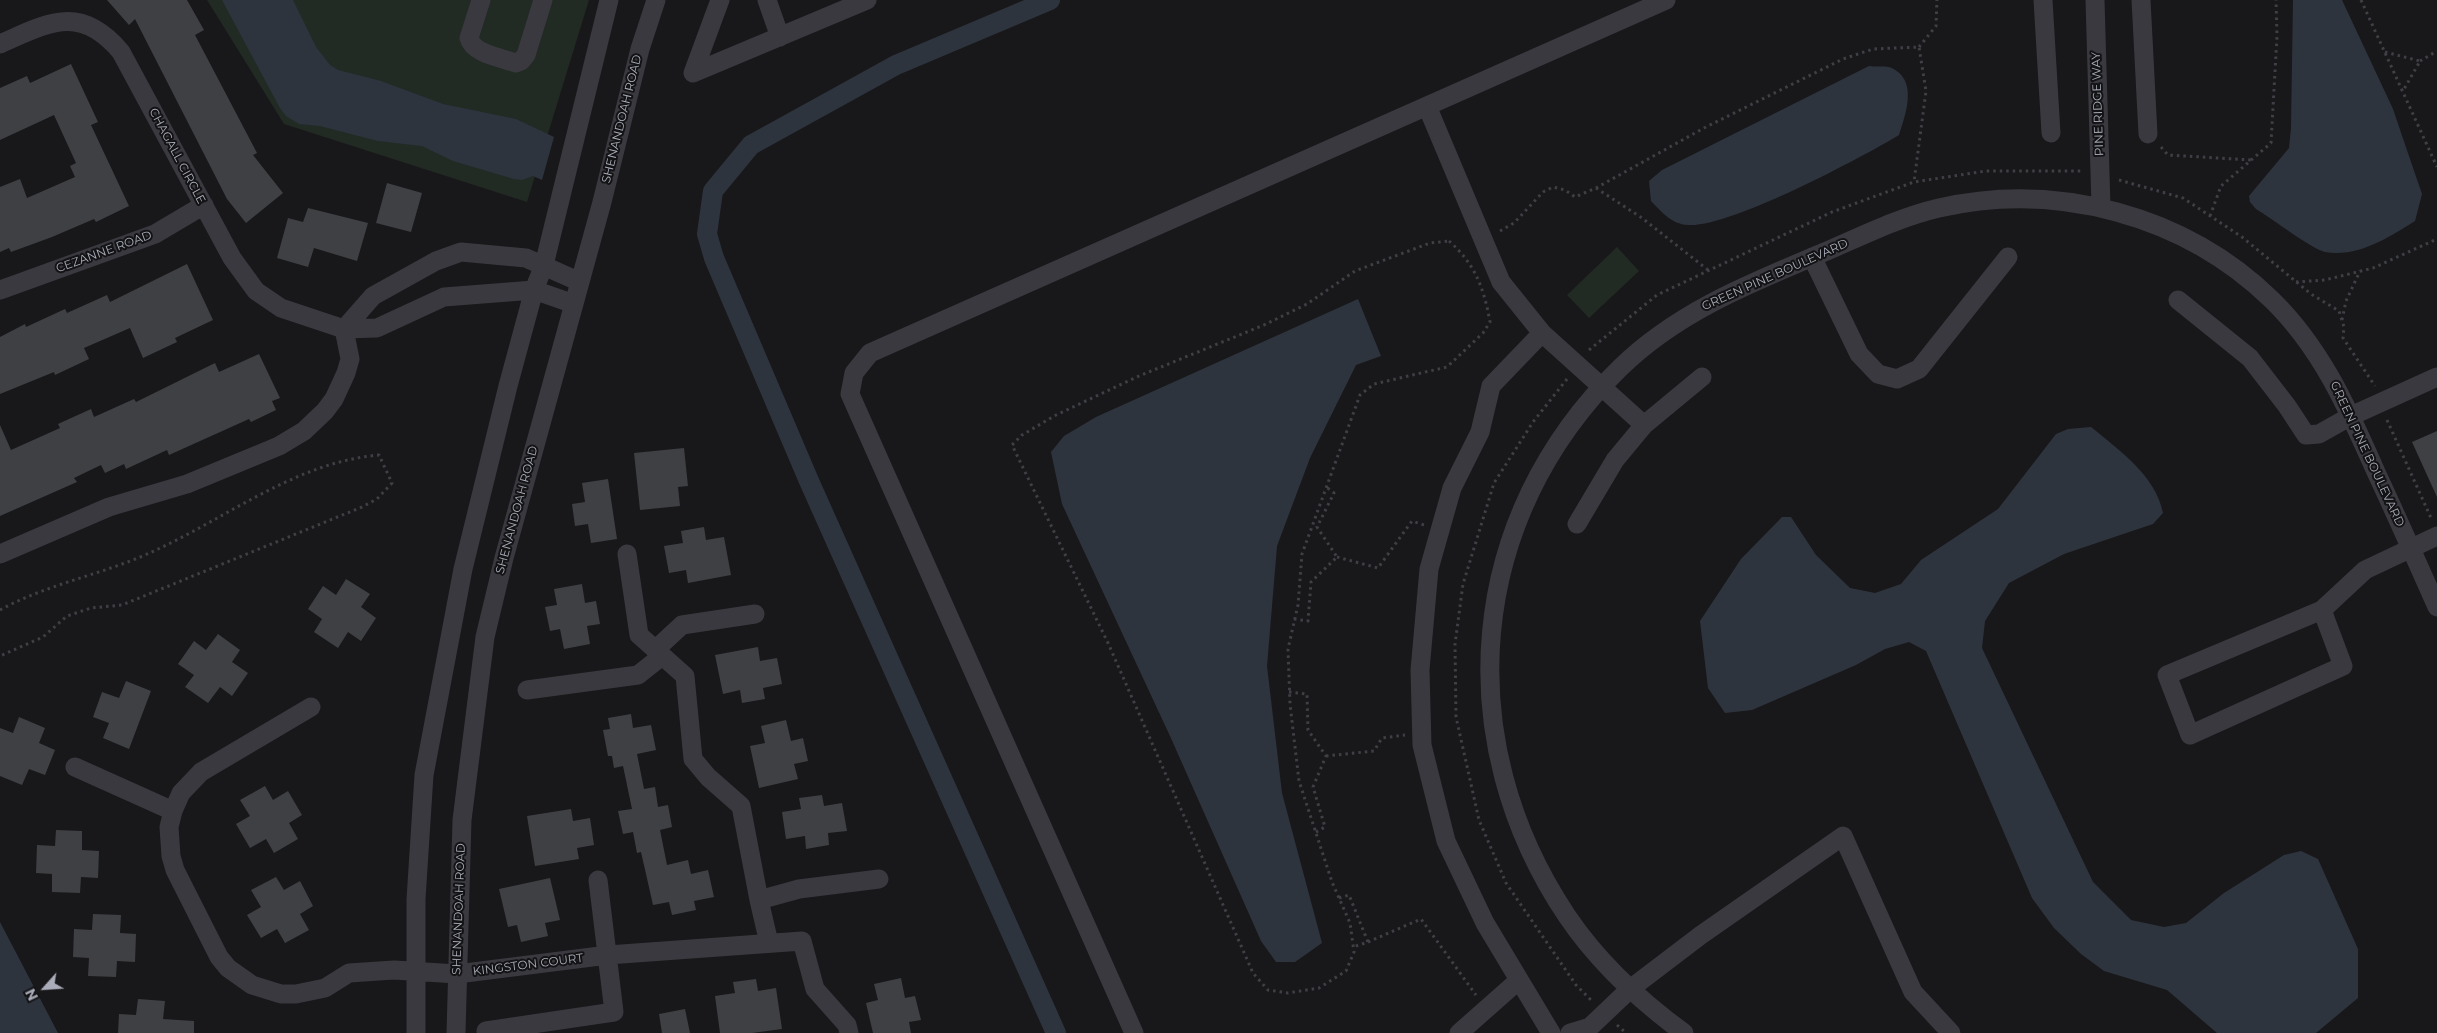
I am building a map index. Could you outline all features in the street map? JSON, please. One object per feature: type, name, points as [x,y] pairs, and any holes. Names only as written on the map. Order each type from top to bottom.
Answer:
[{"type":"street","points":[[481,0],[469,38],[470,44],[476,49],[516,63],[526,56],[542,0]]},
{"type":"street","points":[[416,1033],[416,898],[424,775],[463,569],[508,386],[534,290],[544,265],[609,0]]},
{"type":"street","name":"SHENANDOAH ROAD","points":[[456,1033],[462,820],[485,637],[504,558],[580,282],[640,49],[656,0]]},
{"type":"street","points":[[720,0],[693,74],[868,0]]},
{"type":"street","points":[[766,0],[780,37]]},
{"type":"street","points":[[1134,1033],[850,394],[854,373],[870,353],[1666,0]]},
{"type":"street","points":[[2043,0],[2051,133]]},
{"type":"street","name":"PINE RIDGE WAY","points":[[2095,0],[2101,207]]},
{"type":"street","points":[[2142,0],[2148,134]]},
{"type":"street","name":"CHAGALL CIRCLE","points":[[0,44],[52,22],[78,23],[102,33],[121,52],[232,258],[256,291],[287,310],[323,320],[344,329],[377,328],[444,297],[534,290],[574,304]]},
{"type":"street","points":[[1428,106],[1501,282],[1542,333],[1644,425]]},
{"type":"street","name":"GREEN PINE BOULEVARD","points":[[1684,1033],[1630,989],[1589,946],[1568,919],[1542,876],[1524,838],[1504,784],[1494,736],[1490,687],[1490,638],[1498,590],[1515,527],[1535,482],[1559,440],[1602,387],[1622,366],[1660,334],[1701,307],[1894,222],[1938,208],[2012,198],[2048,200],[2101,207],[2145,220],[2186,238],[2237,270],[2271,299],[2302,333],[2335,383],[2437,607]]},
{"type":"street","name":"CEZANNE ROAD","points":[[0,290],[156,234],[204,205]]},
{"type":"street","points":[[0,554],[109,507],[187,484],[279,446],[304,431],[330,405],[346,373],[350,359],[344,329],[373,296],[436,261],[461,252],[526,258],[580,282]]},
{"type":"street","points":[[1812,257],[1859,354],[1878,374],[1897,380],[1919,369],[2008,257]]},
{"type":"street","points":[[2178,300],[2250,358],[2287,406],[2306,435],[2319,434],[2351,416],[2437,377]]},
{"type":"street","points":[[1542,333],[1491,386],[1480,432],[1452,488],[1429,568],[1420,670],[1422,745],[1446,841],[1485,923],[1552,1033]]},
{"type":"street","points":[[1577,524],[1615,460],[1644,425],[1702,377]]},
{"type":"street","points":[[2322,610],[2343,666],[2190,736],[2167,675],[2322,610],[2364,570],[2410,547],[2435,529]]},
{"type":"street","points":[[628,554],[639,635],[684,676],[693,759],[708,777],[741,806],[769,944]]},
{"type":"street","points":[[527,690],[638,675],[682,625],[755,614]]},
{"type":"street","name":"KINGSTON COURT","points":[[311,707],[201,772],[181,793],[173,811],[169,842],[175,870],[219,956],[240,978],[266,991],[296,994],[324,988],[349,972],[415,971],[457,974],[608,955],[802,941],[815,989],[847,1025],[849,1033]]},
{"type":"street","points":[[75,767],[173,811]]},
{"type":"street","points":[[1570,1033],[1590,1027],[1630,989],[1701,935],[1843,836],[1913,992],[1951,1033]]},
{"type":"street","points":[[759,900],[799,889],[879,879]]},
{"type":"street","points":[[486,1031],[614,1012],[598,880]]},
{"type":"street","points":[[1459,1033],[1519,980]]},
{"type":"path","points":[[1914,182],[1926,91],[1919,48],[1936,26],[1937,0]]},
{"type":"path","points":[[2210,216],[2221,186],[2271,142],[2277,36],[2276,0]]},
{"type":"path","points":[[2361,0],[2437,167]]},
{"type":"path","points":[[1499,231],[1514,223],[1543,192],[1553,187],[1565,190],[1575,197],[1596,188],[1696,132],[1843,59],[1873,49],[1919,48]]},
{"type":"path","points":[[2403,92],[2420,61],[2437,51]]},
{"type":"path","points":[[2384,52],[2420,61]]},
{"type":"path","points":[[2148,134],[2168,155],[2251,160]]},
{"type":"path","points":[[1596,188],[1642,218],[1708,270]]},
{"type":"path","points":[[2296,282],[2325,280],[2373,268],[2437,239]]},
{"type":"path","points":[[1449,241],[1466,256],[1485,295],[1490,322],[1482,333],[1447,367],[1374,384],[1360,395],[1325,486],[1302,554],[1301,579],[1288,649],[1289,692],[1299,781],[1339,898],[1350,923],[1354,952],[1346,971],[1319,988],[1288,994],[1268,990],[1253,973],[1108,643],[1012,445],[1022,435],[1056,415],[1139,376],[1264,325],[1307,304],[1355,270],[1430,243],[1449,241]]},
{"type":"path","points":[[2342,320],[2346,301],[2360,271]]},
{"type":"path","points":[[2387,420],[2435,529]]},
{"type":"path","points":[[0,610],[42,591],[156,550],[252,498],[318,470],[360,457],[379,455],[392,483],[377,499],[362,506],[122,605],[91,608],[67,616],[43,637],[0,656]]},
{"type":"path","points":[[1325,486],[1334,493],[1317,526],[1337,558],[1378,568],[1412,521],[1440,531]]},
{"type":"path","points":[[1294,618],[1308,621],[1311,582],[1337,558]]},
{"type":"path","points":[[1289,692],[1306,694],[1308,730],[1326,756]]},
{"type":"path","points":[[1326,756],[1374,751],[1382,738],[1421,733]]},
{"type":"path","points":[[1316,832],[1325,827],[1313,787],[1326,756]]},
{"type":"path","points":[[1339,898],[1349,896],[1368,942]]},
{"type":"path","points":[[1353,947],[1421,918],[1486,1009]]},
{"type":"path","points":[[1614,1023],[1626,1033]]},
{"type":"shaded area","points":[[207,0],[589,0],[527,202],[284,124]]},
{"type":"shaded area","points":[[222,0],[293,0],[316,47],[330,65],[338,70],[381,81],[443,104],[516,119],[554,137],[542,180],[533,176],[522,180],[514,179],[453,161],[422,146],[378,141],[320,126],[299,124],[286,116],[280,108]]},
{"type":"shaded area","points":[[2293,0],[2342,0],[2393,109],[2422,194],[2415,221],[2373,245],[2349,252],[2337,253],[2319,250],[2256,209],[2250,202],[2249,196],[2289,148]]},
{"type":"shaded area","points":[[1869,66],[1889,67],[1898,72],[1904,79],[1908,97],[1905,117],[1899,135],[1795,190],[1763,204],[1707,223],[1682,224],[1667,217],[1651,201],[1649,181],[1662,170]]},
{"type":"shaded area","points":[[1617,247],[1639,271],[1589,318],[1567,295]]},
{"type":"shaded area","points":[[1358,299],[1381,356],[1356,365],[1310,458],[1277,546],[1267,666],[1282,793],[1322,943],[1295,962],[1276,962],[1261,941],[1170,736],[1062,504],[1051,452],[1064,436],[1096,417]]},
{"type":"shaded area","points":[[2091,427],[2145,476],[2153,487],[2163,513],[2153,524],[2064,554],[2009,583],[1985,621],[1982,648],[2093,882],[2131,920],[2164,927],[2186,923],[2224,893],[2284,855],[2301,851],[2318,859],[2358,949],[2358,998],[2316,1033],[2217,1033],[2167,990],[2104,971],[2081,954],[2054,928],[2032,898],[1926,651],[1909,642],[1885,649],[1856,665],[1752,710],[1725,713],[1708,688],[1700,621],[1741,559],[1782,517],[1791,517],[1816,555],[1850,588],[1875,593],[1901,584],[1921,560],[1998,509],[2056,434],[2068,429]]},
{"type":"shaded area","points":[[0,922],[58,1033],[0,1033]]},
{"type":"building","points":[[107,0],[187,0],[204,30],[195,35],[257,153],[253,155],[283,193],[246,223],[227,199],[135,19],[129,25]]},
{"type":"building","points":[[71,64],[98,122],[91,125],[129,206],[96,222],[94,219],[11,252],[9,248],[0,252],[0,187],[20,179],[27,198],[75,177],[70,166],[76,163],[54,115],[0,140],[0,88],[27,76],[30,83]]},
{"type":"building","points":[[387,183],[422,193],[411,232],[376,223]]},
{"type":"building","points":[[308,208],[368,223],[357,261],[314,248],[308,267],[277,258],[288,218],[303,222]]},
{"type":"building","points":[[187,264],[213,320],[175,338],[177,342],[143,358],[130,328],[84,348],[89,359],[55,375],[54,372],[0,394],[0,337],[25,324],[26,327],[65,309],[67,313],[107,295],[110,302]]},
{"type":"building","points":[[259,354],[280,398],[272,401],[276,410],[251,422],[249,419],[169,455],[167,450],[126,469],[124,464],[105,473],[101,465],[74,478],[77,482],[0,516],[0,425],[11,450],[60,428],[58,424],[91,409],[94,417],[134,399],[136,402],[215,363],[219,372]]},
{"type":"building","points":[[2437,431],[2437,497],[2412,442]]},
{"type":"building","points":[[684,448],[688,486],[678,487],[680,506],[640,510],[634,453]]},
{"type":"building","points":[[608,479],[617,539],[591,543],[588,524],[575,526],[572,504],[585,502],[582,483]]},
{"type":"building","points":[[704,527],[706,540],[724,537],[731,575],[688,583],[686,570],[669,573],[664,546],[683,543],[681,531]]},
{"type":"building","points":[[346,579],[370,594],[361,607],[376,618],[361,641],[348,632],[338,648],[314,632],[322,619],[308,609],[323,586],[336,595]]},
{"type":"building","points":[[582,584],[585,603],[596,601],[600,624],[587,626],[590,644],[564,649],[560,629],[550,631],[545,607],[557,605],[554,589]]},
{"type":"building","points":[[218,634],[240,650],[232,662],[248,673],[232,696],[220,687],[208,703],[185,687],[194,675],[178,664],[194,641],[206,650]]},
{"type":"building","points":[[758,647],[760,661],[777,658],[782,684],[763,688],[765,699],[742,703],[740,690],[723,694],[715,655]]},
{"type":"building","points":[[126,681],[151,691],[129,749],[103,738],[109,723],[93,717],[102,692],[119,698]]},
{"type":"building","points":[[631,714],[633,728],[651,725],[656,750],[637,754],[644,789],[655,787],[658,807],[668,805],[672,827],[660,830],[667,865],[688,860],[691,874],[708,870],[714,897],[694,901],[696,910],[672,915],[669,902],[653,905],[641,852],[637,853],[633,832],[623,834],[618,811],[632,809],[623,766],[614,768],[612,756],[608,756],[603,730],[610,729],[608,718]]},
{"type":"building","points":[[19,717],[45,728],[39,743],[55,750],[45,775],[29,769],[22,785],[0,776],[0,728],[13,733]]},
{"type":"building","points":[[786,720],[791,741],[803,738],[808,761],[794,764],[798,779],[759,788],[750,746],[765,743],[761,726]]},
{"type":"building","points":[[265,786],[273,800],[288,791],[302,815],[289,823],[298,839],[274,853],[266,839],[250,848],[236,824],[250,816],[240,800]]},
{"type":"building","points":[[822,795],[824,806],[842,803],[847,831],[828,833],[829,845],[806,849],[805,836],[786,839],[782,812],[801,809],[799,798]]},
{"type":"building","points":[[571,809],[573,821],[590,818],[594,845],[577,848],[579,859],[535,866],[527,816]]},
{"type":"building","points":[[56,830],[82,831],[82,850],[99,851],[98,878],[81,877],[80,893],[52,892],[52,874],[36,873],[37,845],[55,846]]},
{"type":"building","points":[[276,877],[284,890],[300,881],[313,906],[300,914],[309,930],[285,943],[277,929],[261,938],[247,915],[261,907],[251,890]]},
{"type":"building","points":[[550,878],[560,920],[545,923],[548,936],[521,942],[517,925],[508,927],[499,889]]},
{"type":"building","points":[[93,914],[121,915],[120,933],[136,934],[135,962],[117,961],[116,977],[88,976],[89,958],[73,957],[74,929],[92,930]]},
{"type":"building","points":[[901,978],[905,998],[915,996],[921,1020],[909,1022],[911,1033],[873,1033],[866,1003],[878,1000],[874,984]]},
{"type":"building","points":[[756,979],[758,991],[776,988],[782,1029],[752,1033],[720,1033],[715,996],[735,993],[733,982]]},
{"type":"building","points":[[138,999],[165,1001],[163,1019],[194,1021],[194,1033],[118,1033],[119,1014],[136,1015]]},
{"type":"building","points":[[685,1009],[690,1033],[662,1033],[659,1014]]},
{"type":"waterway","points":[[1050,0],[896,65],[751,145],[713,191],[707,234],[714,258],[809,481],[1056,1033]]}]
